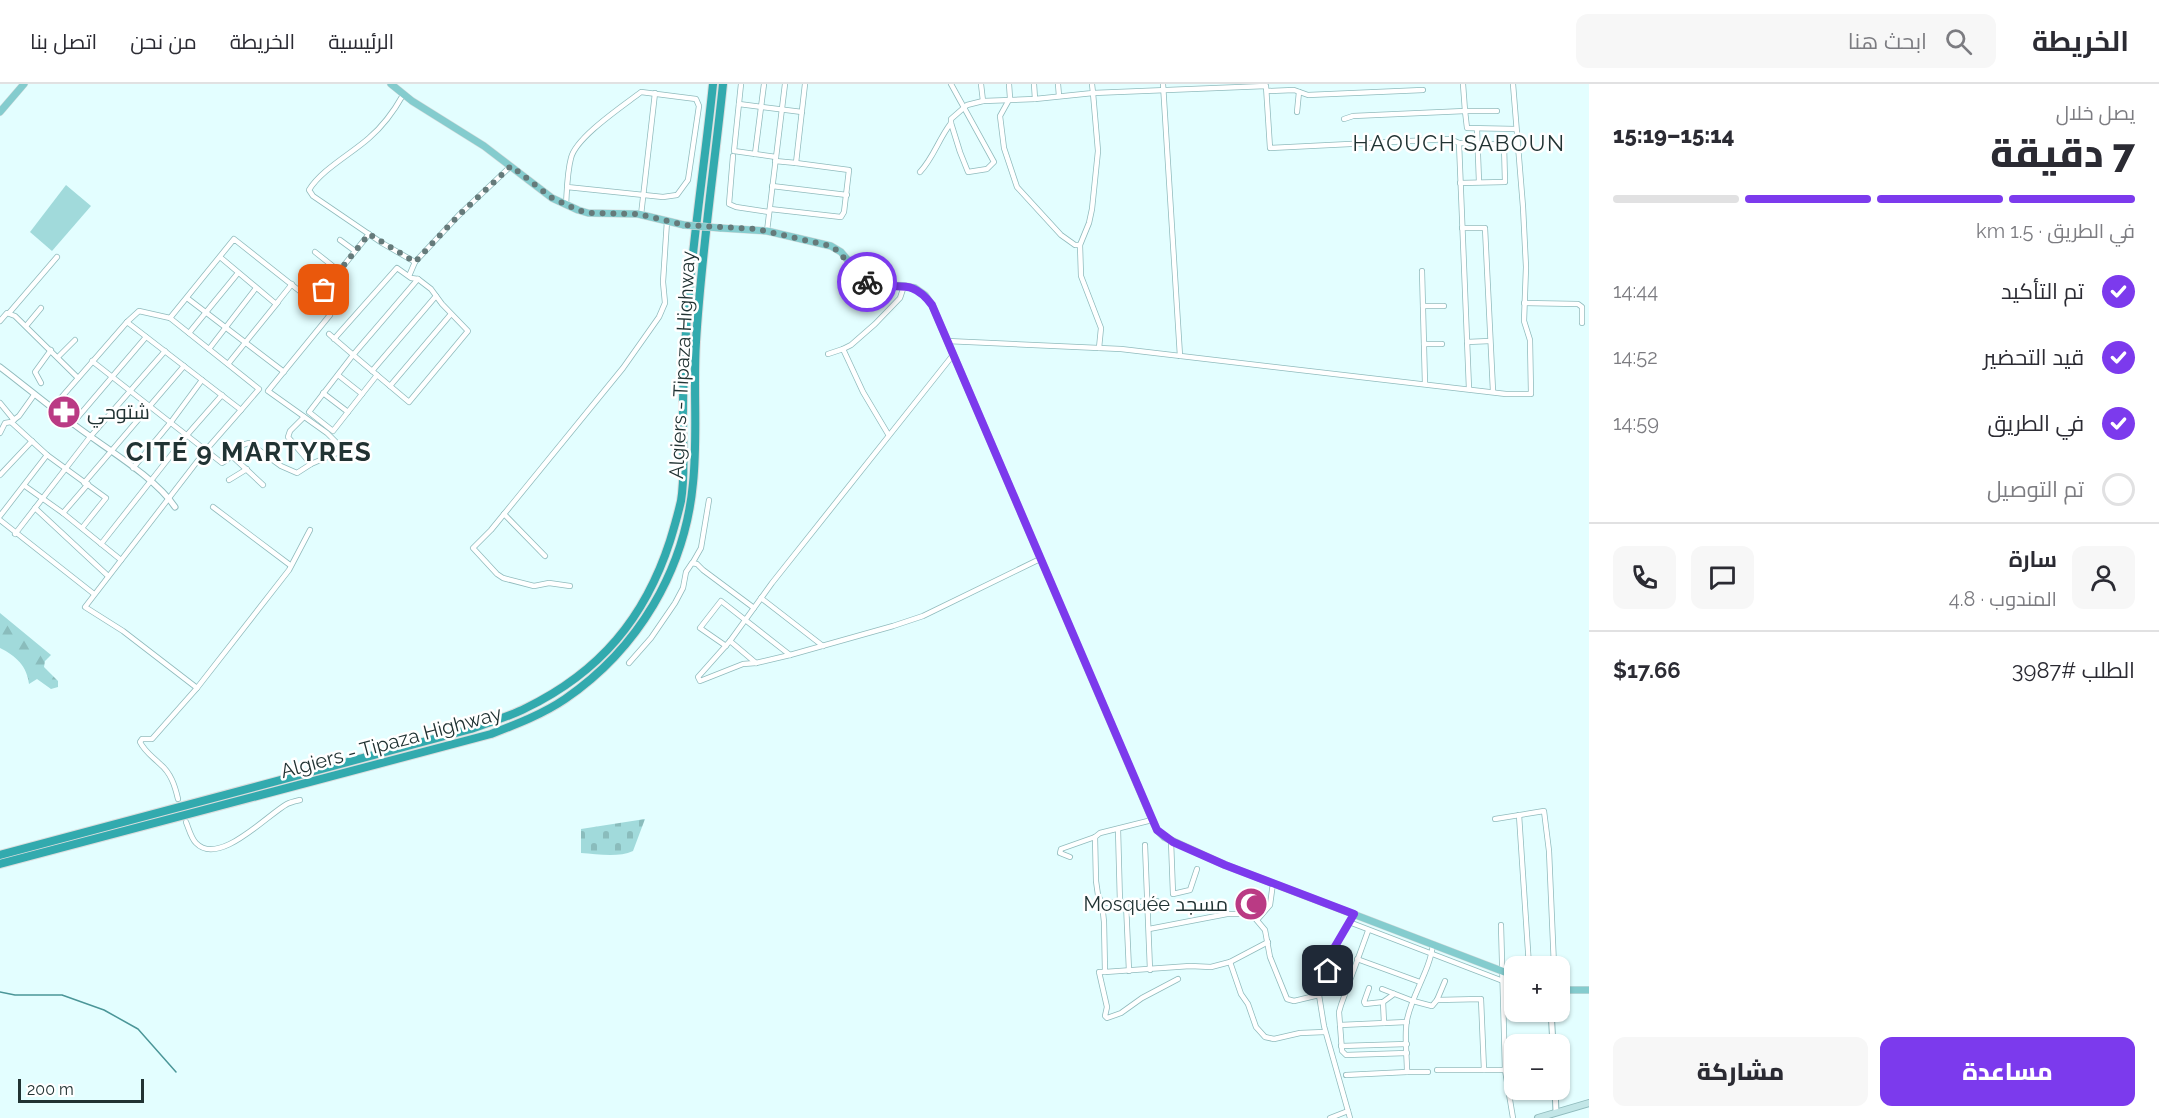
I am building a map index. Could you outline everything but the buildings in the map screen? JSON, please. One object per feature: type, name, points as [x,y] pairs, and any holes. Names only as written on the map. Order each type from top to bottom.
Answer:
[{"type":"highway","name":"Algiers - Tipaza Highway","points":[[0,855],[471,729],[526,708],[546,697],[579,676],[612,646],[633,620],[650,593],[664,558],[681,501],[687,313],[713,84]]},
{"type":"highway","name":"Algiers - Tipaza Highway","points":[[0,864],[491,734],[544,711],[565,699],[614,658],[633,637],[661,593],[678,555],[689,512],[694,472],[697,320],[723,84]]},
{"type":"main road","points":[[0,112],[24,84]]},
{"type":"main road","points":[[391,84],[404,95],[467,134],[552,198],[566,205],[588,213],[641,215],[684,225],[767,231],[831,246],[841,252],[859,276],[874,285],[915,288],[925,295],[932,305],[1157,830],[1171,841],[1273,883],[1503,971]]},
{"type":"main road","points":[[1570,990],[1589,990]]},
{"type":"main road","points":[[1538,1118],[1589,1103]]},
{"type":"street","points":[[732,156],[729,204],[736,207],[841,217],[844,212],[849,170],[734,151],[741,84]]},
{"type":"street","points":[[755,154],[764,84]]},
{"type":"street","points":[[767,231],[785,84]]},
{"type":"street","points":[[796,163],[806,84]]},
{"type":"street","points":[[951,84],[994,162],[987,169],[968,172],[951,123]]},
{"type":"street","points":[[981,84],[983,101]]},
{"type":"street","points":[[1009,84],[1010,98],[1000,116],[1004,148],[1017,187],[1061,235],[1075,245],[1080,245]]},
{"type":"street","points":[[1034,84],[1035,99]]},
{"type":"street","points":[[1058,84],[1059,96]]},
{"type":"street","points":[[1092,84],[1098,151],[1092,209],[1080,245],[1081,276],[1101,328],[1099,348]]},
{"type":"street","points":[[1463,84],[1467,128],[1516,129]]},
{"type":"street","points":[[946,342],[1099,348],[1506,394],[1531,394],[1530,339],[1524,321],[1526,267],[1514,84]]},
{"type":"street","points":[[920,172],[931,160],[951,119],[964,107],[983,101],[1035,99],[1163,87],[1266,86],[1270,148],[1450,139],[1459,143],[1517,145]]},
{"type":"street","points":[[1163,87],[1180,356]]},
{"type":"street","points":[[1267,91],[1294,90],[1308,95],[1423,90]]},
{"type":"street","points":[[566,205],[567,187],[571,156],[578,142],[641,92],[696,99],[699,106],[688,180],[677,195],[643,195],[567,187]]},
{"type":"street","points":[[1297,112],[1299,92]]},
{"type":"street","points":[[641,215],[655,93]]},
{"type":"street","points":[[404,95],[368,139],[320,177],[309,190],[313,196],[415,262]]},
{"type":"street","points":[[739,104],[802,112]]},
{"type":"street","points":[[1344,119],[1353,116],[1497,111]]},
{"type":"street","points":[[1477,129],[1479,182]]},
{"type":"street","points":[[1459,143],[1469,389]]},
{"type":"street","points":[[1460,183],[1505,182],[1504,145]]},
{"type":"street","points":[[409,276],[415,262],[458,216],[511,166]]},
{"type":"street","points":[[772,186],[847,195]]},
{"type":"street","points":[[570,586],[549,583],[530,585],[503,578],[473,548],[504,514],[623,368],[659,317],[665,303],[663,282],[667,221]]},
{"type":"street","points":[[1462,228],[1485,228],[1492,391]]},
{"type":"street","points":[[309,278],[324,290],[369,234]]},
{"type":"street","points":[[170,318],[234,239],[330,315],[268,391]]},
{"type":"street","points":[[340,240],[355,252]]},
{"type":"street","points":[[315,252],[339,271]]},
{"type":"street","points":[[0,321],[57,257]]},
{"type":"street","points":[[219,257],[276,304]]},
{"type":"street","points":[[329,334],[334,339],[409,402],[468,331],[418,279],[397,268],[334,339]]},
{"type":"street","points":[[1422,271],[1425,384]]},
{"type":"street","points":[[189,333],[238,273]]},
{"type":"street","points":[[377,375],[333,431],[309,412],[353,355],[418,279]]},
{"type":"street","points":[[228,364],[292,284]]},
{"type":"street","points":[[828,354],[851,345],[900,298],[904,286]]},
{"type":"street","points":[[209,349],[256,288]]},
{"type":"street","points":[[276,304],[283,295]]},
{"type":"street","points":[[372,371],[436,296]]},
{"type":"street","points":[[188,298],[284,372]]},
{"type":"street","points":[[1524,303],[1578,304],[1582,307],[1582,323]]},
{"type":"street","points":[[1423,306],[1444,306]]},
{"type":"street","points":[[26,326],[41,308]]},
{"type":"street","points":[[53,407],[126,322],[139,311],[170,318],[259,389],[268,391],[327,433],[344,450],[311,464],[299,473],[294,473],[249,443],[242,445],[222,463],[92,362]]},
{"type":"street","points":[[9,313],[26,326],[78,378]]},
{"type":"street","points":[[390,386],[452,315]]},
{"type":"street","points":[[126,322],[241,410]]},
{"type":"street","points":[[72,424],[146,337]]},
{"type":"street","points":[[58,357],[75,340]]},
{"type":"street","points":[[1467,342],[1490,341]]},
{"type":"street","points":[[1424,345],[1442,344]]},
{"type":"street","points":[[41,383],[35,372],[51,350]]},
{"type":"street","points":[[843,350],[863,392],[888,434]]},
{"type":"street","points":[[15,534],[90,437],[165,351]]},
{"type":"street","points":[[953,355],[888,434],[730,641],[698,677],[700,681],[743,664],[790,655],[923,616],[1040,559]]},
{"type":"street","points":[[63,513],[184,366]]},
{"type":"street","points":[[0,367],[72,424],[134,468],[169,497],[175,507]]},
{"type":"street","points":[[338,375],[363,394]]},
{"type":"street","points":[[134,468],[202,380]]},
{"type":"street","points":[[197,688],[123,631],[85,607],[107,575],[206,450],[259,389]]},
{"type":"street","points":[[323,393],[348,412]]},
{"type":"street","points":[[0,433],[5,423],[13,421],[34,395]]},
{"type":"street","points":[[101,544],[149,481],[222,395]]},
{"type":"street","points":[[0,403],[13,421],[47,455],[106,498],[82,528]]},
{"type":"street","points":[[304,417],[290,431],[288,437],[311,464]]},
{"type":"street","points":[[0,475],[32,441]]},
{"type":"street","points":[[47,455],[0,518],[15,534],[94,594]]},
{"type":"street","points":[[232,456],[262,485]]},
{"type":"street","points":[[229,480],[247,469]]},
{"type":"street","points":[[25,486],[63,513],[121,560]]},
{"type":"street","points":[[629,663],[651,638],[683,588],[690,565],[701,548],[710,500]]},
{"type":"street","points":[[213,507],[290,565]]},
{"type":"street","points":[[35,508],[107,575]]},
{"type":"street","points":[[504,514],[545,556]]},
{"type":"street","points":[[178,799],[170,776],[161,764],[148,754],[140,742],[142,739],[152,739],[197,688],[289,570],[310,530]]},
{"type":"street","points":[[693,562],[754,608]]},
{"type":"street","points":[[761,598],[823,646]]},
{"type":"street","points":[[726,646],[700,628],[721,601],[790,655]]},
{"type":"street","points":[[730,641],[756,663]]},
{"type":"street","points":[[186,822],[195,842],[202,848],[213,849],[236,841],[286,805],[300,800]]},
{"type":"street","points":[[1495,819],[1544,811],[1549,851],[1554,956]]},
{"type":"street","points":[[1519,815],[1528,956]]},
{"type":"street","points":[[1070,857],[1060,853],[1060,849],[1095,837],[1100,833],[1152,820]]},
{"type":"street","points":[[1118,829],[1129,971]]},
{"type":"street","points":[[1095,837],[1096,881],[1102,903],[1105,972]]},
{"type":"street","points":[[1171,841],[1173,894],[1190,890],[1197,869]]},
{"type":"street","points":[[1144,845],[1150,970]]},
{"type":"street","points":[[1257,920],[1270,905],[1273,883]]},
{"type":"street","points":[[1102,903],[1157,901]]},
{"type":"street","points":[[1149,929],[1227,914],[1247,914],[1257,920],[1265,930],[1270,957],[1287,999],[1294,1001],[1319,995]]},
{"type":"street","points":[[1350,1118],[1325,1032],[1319,995],[1328,971],[1330,955],[1354,914]]},
{"type":"street","points":[[1349,922],[1503,981]]},
{"type":"street","points":[[1501,925],[1504,1034]]},
{"type":"street","points":[[1368,931],[1341,1005],[1340,1025],[1343,1054],[1407,1053]]},
{"type":"street","points":[[1178,979],[1142,998],[1121,1013],[1107,1018],[1105,1016],[1107,1007],[1099,972],[1190,966],[1211,967],[1230,962],[1268,942]]},
{"type":"street","points":[[1407,1072],[1407,1022],[1432,954],[1433,944]]},
{"type":"street","points":[[1357,959],[1420,982]]},
{"type":"street","points":[[1230,962],[1240,994],[1248,1004],[1256,1027],[1265,1037],[1278,1039],[1325,1032]]},
{"type":"street","points":[[1382,989],[1430,1006],[1435,1005],[1445,981]]},
{"type":"street","points":[[1369,988],[1364,1004],[1383,1002],[1394,994]]},
{"type":"street","points":[[1437,1000],[1481,999],[1484,1070]]},
{"type":"street","points":[[1383,1002],[1384,1023]]},
{"type":"street","points":[[1340,1025],[1407,1022]]},
{"type":"street","points":[[1341,1046],[1407,1044]]},
{"type":"street","points":[[1437,1070],[1504,1070]]},
{"type":"street","points":[[1346,1075],[1428,1072]]},
{"type":"street","points":[[1510,1100],[1513,1118]]},
{"type":"street","points":[[1555,1100],[1556,1112]]},
{"type":"street","points":[[1330,1118],[1348,1111]]},
{"type":"green space","points":[[66,185],[91,206],[52,251],[30,232]]},
{"type":"green space","points":[[0,613],[51,655],[45,661],[44,667],[58,681],[58,687],[51,689],[37,679],[29,684],[20,662],[0,648]]},
{"type":"green space","points":[[645,819],[633,851],[614,855],[581,853],[581,829]]},
{"type":"waterway","points":[[0,992],[15,995],[62,995],[104,1010],[138,1029],[176,1072]]},
{"type":"way so far","points":[[324,290],[369,234],[415,262],[458,216],[511,166],[552,198],[588,213],[638,214],[684,225],[756,229],[831,246],[841,252],[859,276],[867,282]]},
{"type":"place","name":"شتوحي","points":[[64,412]]},
{"type":"place","name":"Mosquée مسجد","points":[[1251,904]]},
{"type":"district","name":"HAOUCH SABOUN","points":[[1459,143]]},
{"type":"district","name":"CITÉ 9 MARTYRES","points":[[249,452]]},
{"type":"route","points":[[867,282],[874,285],[915,288],[925,295],[932,305],[1157,830],[1173,842],[1225,865],[1354,914],[1330,955],[1328,971]]}]
